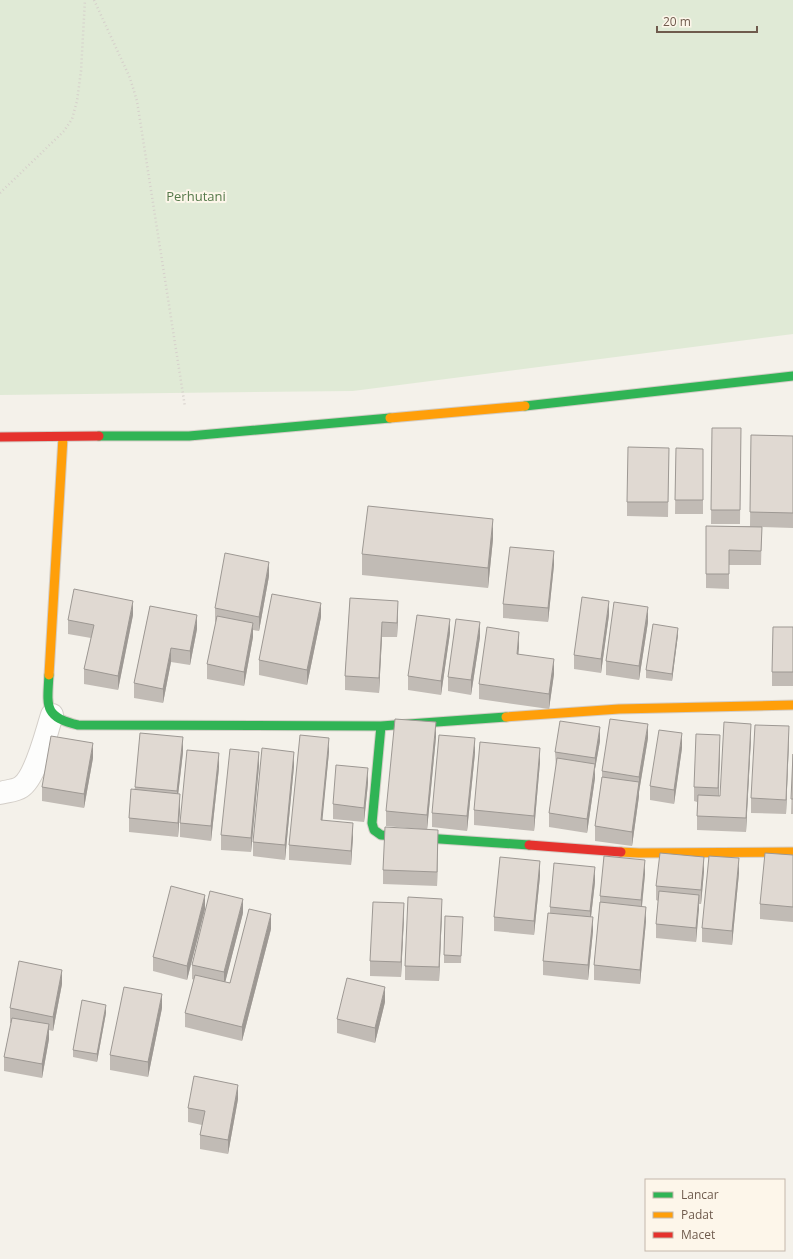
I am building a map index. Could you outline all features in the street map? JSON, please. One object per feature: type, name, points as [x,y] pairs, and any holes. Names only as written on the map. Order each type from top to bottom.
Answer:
[{"type":"street","points":[[0,437],[189,436],[542,405],[793,376]]},
{"type":"street","points":[[63,436],[48,692],[48,708],[52,715],[63,721],[78,725],[381,726],[619,709],[793,705]]},
{"type":"street","points":[[0,793],[21,786],[31,776],[52,715]]},
{"type":"street","points":[[381,726],[372,823],[374,830],[382,835],[639,853],[793,852]]},
{"type":"path","points":[[0,193],[64,131],[72,119],[77,101],[81,71],[85,0]]},
{"type":"path","points":[[94,0],[130,78],[137,101],[189,436]]},
{"type":"green space","name":"Perhutani","points":[[0,0],[793,0],[793,334],[353,391],[0,395]]},
{"type":"building","points":[[712,428],[741,428],[740,510],[711,510]]},
{"type":"building","points":[[751,435],[793,436],[793,513],[750,512]]},
{"type":"building","points":[[628,447],[669,448],[668,502],[627,502]]},
{"type":"building","points":[[676,448],[703,449],[703,500],[675,500]]},
{"type":"building","points":[[368,506],[493,519],[488,568],[362,554]]},
{"type":"building","points":[[706,526],[762,527],[761,551],[729,550],[729,574],[706,574]]},
{"type":"building","points":[[510,547],[554,551],[548,608],[503,604]]},
{"type":"building","points":[[225,553],[269,562],[259,617],[215,608]]},
{"type":"building","points":[[74,589],[133,601],[118,676],[84,669],[94,625],[68,620]]},
{"type":"building","points":[[272,594],[321,603],[307,670],[259,660]]},
{"type":"building","points":[[582,597],[609,601],[601,659],[574,655]]},
{"type":"building","points":[[350,598],[398,601],[397,623],[382,622],[379,678],[345,676]]},
{"type":"building","points":[[614,602],[648,607],[639,666],[606,661]]},
{"type":"building","points":[[150,606],[197,615],[190,651],[171,648],[163,689],[134,683]]},
{"type":"building","points":[[417,615],[450,619],[441,681],[408,676]]},
{"type":"building","points":[[217,616],[253,623],[244,672],[207,664]]},
{"type":"building","points":[[456,619],[480,622],[471,680],[448,677]]},
{"type":"building","points":[[653,624],[678,628],[672,674],[646,670]]},
{"type":"building","points":[[487,627],[519,632],[517,654],[554,659],[549,694],[479,684]]},
{"type":"building","points":[[773,627],[793,627],[793,672],[772,672]]},
{"type":"building","points":[[395,719],[436,722],[427,815],[386,811]]},
{"type":"building","points":[[610,719],[648,724],[639,777],[602,771]]},
{"type":"building","points":[[560,721],[600,727],[595,758],[555,752]]},
{"type":"building","points":[[724,722],[751,724],[746,818],[697,816],[698,795],[720,796]]},
{"type":"building","points":[[755,725],[789,726],[786,800],[751,798]]},
{"type":"building","points":[[659,730],[682,733],[674,790],[650,786]]},
{"type":"building","points":[[140,733],[183,737],[177,791],[135,787]]},
{"type":"building","points":[[696,734],[720,735],[718,788],[694,787]]},
{"type":"building","points":[[300,735],[329,738],[321,820],[353,823],[351,851],[289,845]]},
{"type":"building","points":[[439,735],[475,738],[467,816],[432,813]]},
{"type":"building","points":[[51,736],[93,743],[84,794],[42,787]]},
{"type":"building","points":[[480,742],[540,748],[534,816],[474,810]]},
{"type":"building","points":[[262,748],[294,752],[285,845],[253,842]]},
{"type":"building","points":[[230,749],[259,752],[251,838],[221,835]]},
{"type":"building","points":[[187,750],[219,753],[211,826],[180,823]]},
{"type":"building","points":[[793,754],[793,799],[791,799]]},
{"type":"building","points":[[557,758],[595,764],[587,819],[549,813]]},
{"type":"building","points":[[336,765],[368,768],[364,808],[333,804]]},
{"type":"building","points":[[602,777],[639,782],[632,832],[595,826]]},
{"type":"building","points":[[131,789],[180,794],[178,823],[129,818]]},
{"type":"building","points":[[385,827],[438,830],[437,872],[383,870]]},
{"type":"building","points":[[660,853],[704,857],[701,890],[656,886]]},
{"type":"building","points":[[765,853],[793,855],[793,907],[760,904]]},
{"type":"building","points":[[604,856],[645,860],[641,900],[600,896]]},
{"type":"building","points":[[709,856],[739,858],[732,931],[702,928]]},
{"type":"building","points":[[500,857],[540,861],[534,921],[494,917]]},
{"type":"building","points":[[554,863],[595,867],[590,911],[550,907]]},
{"type":"building","points":[[171,886],[205,895],[187,966],[153,957]]},
{"type":"building","points":[[210,891],[243,899],[224,972],[192,965]]},
{"type":"building","points":[[659,891],[699,895],[696,928],[656,924]]},
{"type":"building","points":[[408,897],[442,899],[439,967],[405,966]]},
{"type":"building","points":[[373,902],[404,903],[401,962],[370,961]]},
{"type":"building","points":[[600,902],[646,907],[640,970],[594,965]]},
{"type":"building","points":[[249,909],[271,914],[242,1027],[185,1013],[195,975],[230,983]]},
{"type":"building","points":[[548,913],[593,917],[588,965],[543,961]]},
{"type":"building","points":[[445,916],[463,917],[461,956],[444,955]]},
{"type":"building","points":[[19,961],[62,970],[53,1017],[10,1008]]},
{"type":"building","points":[[347,978],[385,987],[375,1028],[337,1019]]},
{"type":"building","points":[[124,987],[162,994],[148,1062],[110,1055]]},
{"type":"building","points":[[82,1000],[106,1005],[97,1054],[73,1050]]},
{"type":"building","points":[[12,1018],[49,1024],[42,1064],[4,1057]]},
{"type":"building","points":[[194,1076],[238,1085],[228,1140],[200,1135],[205,1111],[188,1108]]},
{"type":"traffic: fast","points":[[525,406],[793,376]]},
{"type":"traffic: fast","points":[[99,436],[189,436],[390,418]]},
{"type":"traffic: fast","points":[[49,675],[48,703],[50,709],[53,714],[59,718],[78,725],[381,726],[506,717]]},
{"type":"traffic: fast","points":[[381,726],[372,823],[374,830],[381,835],[529,845]]},
{"type":"traffic: slow","points":[[390,418],[525,406]]},
{"type":"traffic: slow","points":[[49,675],[63,437]]},
{"type":"traffic: slow","points":[[506,717],[619,709],[793,705]]},
{"type":"traffic: slow","points":[[621,852],[793,852]]},
{"type":"traffic: jam","points":[[0,437],[99,436]]},
{"type":"traffic: jam","points":[[529,845],[621,852]]}]
